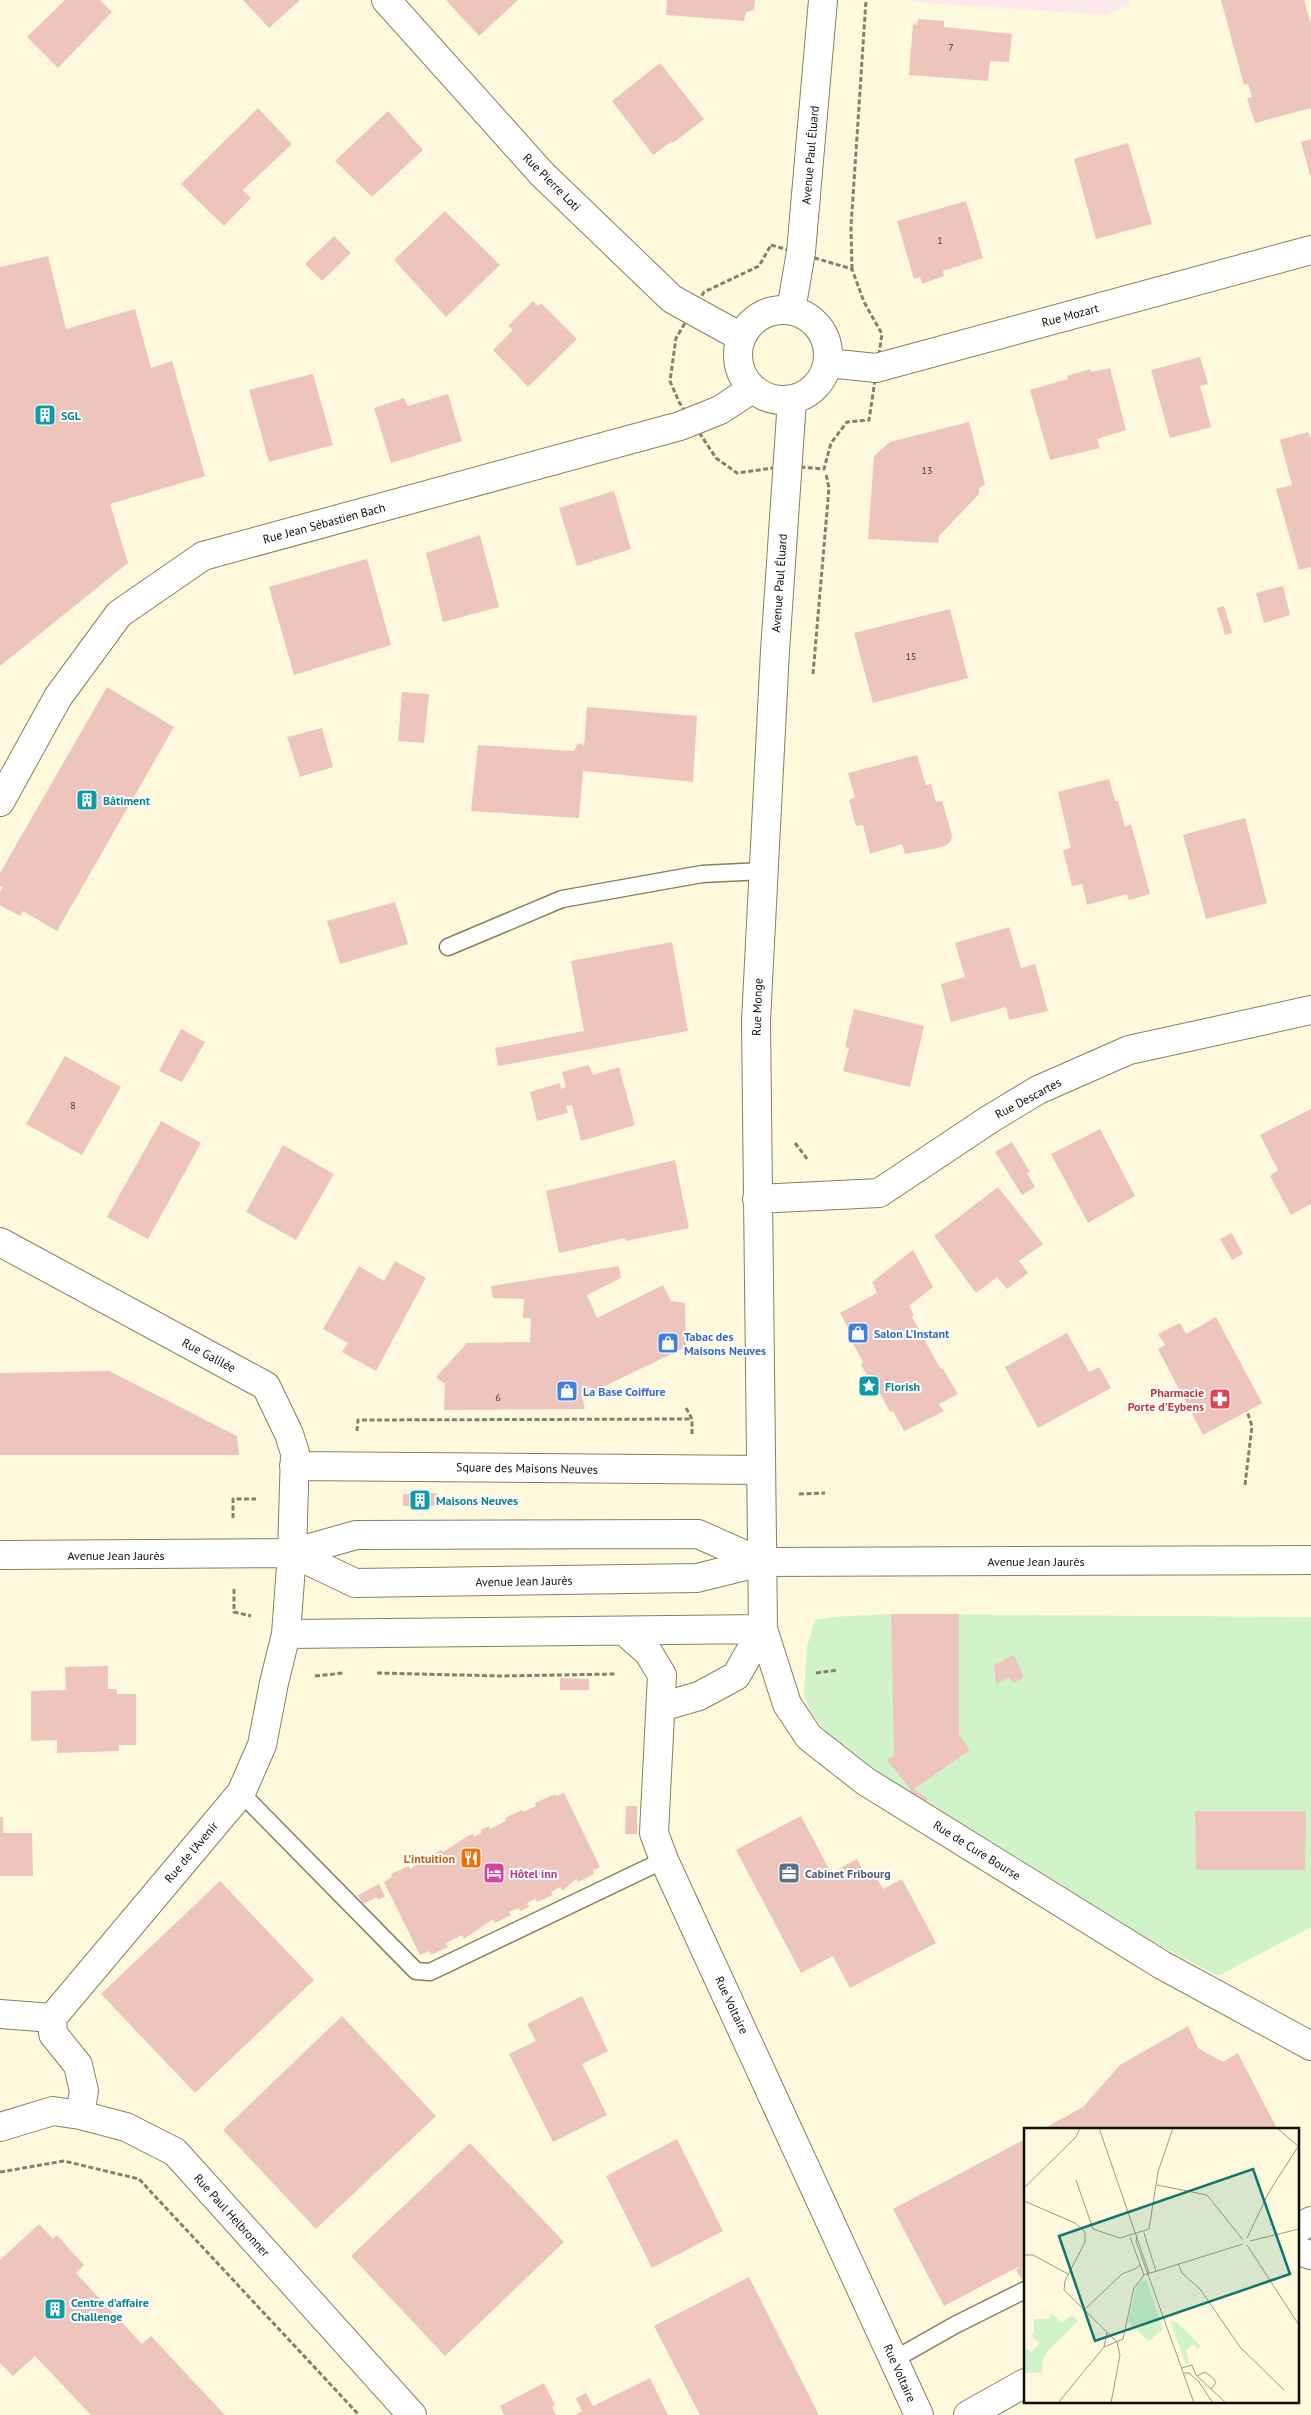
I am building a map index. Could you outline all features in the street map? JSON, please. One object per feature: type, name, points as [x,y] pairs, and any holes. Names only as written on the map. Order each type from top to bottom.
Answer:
[{"type":"street","name":"Rue Pierre Loti","points":[[386,0],[542,174],[665,293],[672,299],[741,337]]},
{"type":"street","name":"Avenue Paul Éluard","points":[[791,310],[802,252],[823,0]]},
{"type":"street","name":"Rue Mozart","points":[[828,363],[876,368],[1311,250]]},
{"type":"street","points":[[776,310],[791,310],[804,314],[816,323],[824,335],[828,349],[828,363],[824,376],[816,387],[805,395],[792,400],[778,400],[764,396],[752,389],[745,380],[738,359],[741,337],[749,324],[761,315],[776,310]]},
{"type":"street","name":"Rue Jean Sébastien Bach","points":[[0,802],[58,697],[118,614],[203,556],[680,426],[720,410],[752,389]]},
{"type":"street","name":"Avenue Paul Éluard","points":[[769,767],[774,650],[792,400]]},
{"type":"street","name":"Rue Monge","points":[[760,1470],[756,1021],[769,767]]},
{"type":"street","name":"Rue Descartes","points":[[758,1199],[879,1193],[990,1119],[1038,1090],[1129,1050],[1311,1010]]},
{"type":"street","name":"Rue Galilée","points":[[0,1242],[266,1386],[289,1434],[295,1453],[292,1553]]},
{"type":"street","name":"Square des Maisons Neuves","points":[[294,1466],[760,1470]]},
{"type":"street","points":[[760,1470],[761,1562]]},
{"type":"street","name":"Avenue Jean Jaurès","points":[[0,1555],[292,1553],[356,1536],[698,1534],[761,1562]]},
{"type":"street","name":"Avenue Jean Jaurès","points":[[292,1553],[356,1583],[697,1578],[761,1562],[1311,1560]]},
{"type":"street","name":"Rue de l'Avenir","points":[[52,2018],[241,1793],[262,1745],[286,1634],[292,1553]]},
{"type":"street","name":"Rue de Cure Bourse","points":[[761,1562],[763,1629],[787,1704],[809,1737],[865,1780],[1162,1965],[1311,2046]]},
{"type":"street","points":[[286,1634],[763,1629]]},
{"type":"street","points":[[624,1631],[648,1652],[662,1675],[661,1706],[699,1696],[736,1676],[763,1629]]},
{"type":"street","name":"Rue Voltaire","points":[[661,1706],[654,1833],[664,1860],[919,2415]]},
{"type":"street","points":[[0,2014],[52,2018],[53,2034],[78,2065],[84,2091],[80,2116]]},
{"type":"street","name":"Rue Paul Helbronner","points":[[0,2127],[53,2111],[126,2127],[175,2152],[412,2415]]},
{"type":"street","points":[[1298,2228],[1311,2221]]},
{"type":"street","points":[[1298,2251],[1311,2255]]},
{"type":"street","points":[[968,2415],[1024,2384]]},
{"type":"lane","points":[[448,947],[562,898],[702,874],[763,871]]},
{"type":"lane","points":[[241,1793],[416,1971],[430,1972],[664,1860]]},
{"type":"lane","points":[[895,2360],[955,2325],[1024,2290]]},
{"type":"path","points":[[852,269],[852,217],[866,0]]},
{"type":"path","points":[[813,683],[829,488],[824,469]]},
{"type":"path","points":[[794,1140],[809,1160],[823,1168],[816,1197]]},
{"type":"path","points":[[1245,1485],[1252,1426],[1247,1411]]},
{"type":"path","points":[[358,1420],[692,1419]]},
{"type":"path","points":[[780,1679],[838,1670]]},
{"type":"path","points":[[374,1672],[501,1676],[662,1675]]},
{"type":"path","points":[[274,1683],[300,1688],[316,1675],[345,1673]]},
{"type":"path","points":[[0,2172],[64,2161],[139,2179],[359,2415]]},
{"type":"shaded area","points":[[913,0],[1128,0],[1130,5],[1105,15],[913,2]]},
{"type":"green space","points":[[891,1614],[1311,1617],[1311,1927],[1218,1976],[1081,1904],[907,1793],[833,1740],[812,1714],[804,1695],[807,1647],[815,1620],[832,1617]]},
{"type":"building","points":[[65,0],[100,0],[112,12],[58,68],[27,37]]},
{"type":"building","points":[[243,0],[300,0],[269,28]]},
{"type":"building","points":[[446,0],[518,0],[479,36]]},
{"type":"building","points":[[667,0],[755,0],[754,10],[746,12],[744,21],[666,15]]},
{"type":"building","points":[[1221,0],[1304,0],[1311,24],[1311,108],[1255,123],[1247,98],[1252,97],[1248,84],[1244,85]]},
{"type":"building","points":[[918,19],[944,21],[944,27],[1012,34],[1009,62],[990,61],[988,81],[909,75],[913,24],[917,25]]},
{"type":"building","points":[[660,63],[704,119],[673,143],[672,141],[653,155],[612,101]]},
{"type":"building","points":[[258,108],[292,144],[243,190],[251,198],[224,226],[181,184]]},
{"type":"building","points":[[388,111],[423,150],[372,197],[335,161]]},
{"type":"building","points":[[1311,139],[1311,175],[1310,175],[1301,142]]},
{"type":"building","points":[[1128,143],[1152,224],[1096,239],[1074,159]]},
{"type":"building","points":[[966,201],[983,258],[943,271],[944,276],[922,284],[920,277],[914,279],[897,221]]},
{"type":"building","points":[[445,211],[500,265],[446,317],[394,260]]},
{"type":"building","points":[[334,236],[351,253],[322,281],[305,264]]},
{"type":"building","name":"SGL","points":[[48,256],[66,329],[135,309],[151,368],[172,361],[205,476],[110,504],[128,563],[0,666],[0,267]]},
{"type":"building","points":[[533,301],[538,306],[541,303],[577,339],[528,387],[493,350],[513,330],[508,326]]},
{"type":"building","points":[[1200,357],[1208,384],[1200,386],[1211,427],[1170,438],[1151,370]]},
{"type":"building","points":[[1110,368],[1126,430],[1097,439],[1100,448],[1050,460],[1030,390],[1068,379],[1067,376],[1090,369],[1092,372]]},
{"type":"building","points":[[313,374],[333,445],[269,462],[249,390]]},
{"type":"building","points":[[448,394],[462,441],[391,463],[374,408],[404,398],[408,406]]},
{"type":"building","points":[[969,422],[985,484],[979,488],[979,494],[939,536],[938,543],[868,539],[874,456],[890,442]]},
{"type":"building","points":[[1308,432],[1311,439],[1311,567],[1299,570],[1276,489],[1292,485],[1280,440]]},
{"type":"building","points":[[614,491],[631,549],[577,566],[559,508]]},
{"type":"building","points":[[480,535],[499,607],[443,622],[426,553]]},
{"type":"building","points":[[367,559],[391,645],[294,675],[269,587]]},
{"type":"building","points":[[1283,586],[1290,615],[1264,623],[1256,593]]},
{"type":"building","points":[[1224,606],[1232,633],[1225,635],[1217,608]]},
{"type":"building","points":[[950,609],[968,678],[873,703],[854,633]]},
{"type":"building","name":"Bâtiment","points":[[107,687],[174,727],[57,931],[23,911],[20,916],[0,905],[0,892],[3,887],[0,886],[0,873]]},
{"type":"building","points":[[402,692],[429,694],[424,743],[398,741]]},
{"type":"building","points":[[587,707],[697,716],[693,782],[583,771],[579,818],[471,811],[478,745],[574,751],[578,743],[584,745]]},
{"type":"building","points":[[322,728],[333,767],[300,777],[287,737]]},
{"type":"building","points":[[917,755],[926,785],[931,784],[936,802],[942,801],[952,835],[951,841],[947,845],[938,848],[905,854],[902,844],[870,854],[863,825],[856,826],[849,800],[855,797],[848,773]]},
{"type":"building","points":[[1109,779],[1115,801],[1118,801],[1125,827],[1131,824],[1150,894],[1129,900],[1127,894],[1087,905],[1082,884],[1072,886],[1063,850],[1071,848],[1058,792]]},
{"type":"building","points":[[1245,818],[1267,903],[1206,919],[1183,835]]},
{"type":"building","points":[[395,902],[408,944],[340,964],[327,921]]},
{"type":"building","points":[[1009,927],[1021,968],[1035,964],[1048,1011],[1009,1020],[1006,1007],[951,1022],[941,984],[965,977],[955,943]]},
{"type":"building","points":[[672,942],[688,1031],[498,1066],[495,1048],[584,1031],[571,961]]},
{"type":"building","points":[[854,1009],[924,1026],[910,1087],[843,1071],[849,1048],[845,1047]]},
{"type":"building","points":[[181,1029],[205,1042],[182,1082],[159,1071]]},
{"type":"building","points":[[65,1056],[121,1087],[82,1155],[26,1124]]},
{"type":"building","points":[[589,1065],[593,1075],[619,1067],[635,1125],[581,1141],[572,1105],[566,1106],[568,1113],[537,1121],[530,1092],[560,1083],[561,1089],[566,1087],[562,1072]]},
{"type":"building","points":[[1311,1109],[1311,1204],[1291,1215],[1270,1176],[1278,1170],[1260,1135]]},
{"type":"building","points":[[161,1121],[201,1143],[148,1239],[107,1217]]},
{"type":"building","points":[[1100,1129],[1135,1196],[1088,1223],[1051,1154]]},
{"type":"building","points":[[1012,1142],[1030,1172],[1027,1173],[1035,1187],[1022,1195],[995,1152]]},
{"type":"building","points":[[283,1145],[334,1174],[296,1240],[246,1212]]},
{"type":"building","points":[[675,1160],[689,1228],[626,1241],[625,1238],[559,1253],[546,1191]]},
{"type":"building","points":[[998,1187],[1043,1244],[1019,1261],[1028,1273],[1007,1289],[997,1277],[976,1293],[934,1236]]},
{"type":"building","points":[[1232,1233],[1243,1254],[1232,1260],[1220,1239]]},
{"type":"building","points":[[913,1250],[933,1287],[909,1306],[914,1315],[912,1317],[940,1368],[943,1369],[958,1394],[939,1404],[944,1411],[904,1431],[893,1411],[890,1412],[877,1388],[874,1388],[861,1365],[863,1362],[850,1338],[852,1335],[840,1313],[877,1293],[872,1282]]},
{"type":"building","points":[[395,1261],[426,1278],[376,1371],[342,1352],[348,1343],[323,1329],[359,1266],[384,1281]]},
{"type":"building","points":[[619,1266],[621,1278],[587,1295],[597,1318],[663,1285],[671,1301],[685,1303],[686,1347],[582,1397],[585,1409],[444,1410],[445,1384],[436,1377],[467,1343],[530,1342],[531,1318],[523,1318],[524,1299],[493,1298],[491,1286]]},
{"type":"building","points":[[1216,1317],[1262,1403],[1203,1435],[1158,1349],[1165,1345],[1158,1334],[1180,1323],[1186,1334]]},
{"type":"building","points":[[1067,1333],[1089,1372],[1099,1367],[1111,1388],[1038,1428],[1005,1367]]},
{"type":"building","points":[[109,1371],[237,1436],[239,1455],[0,1455],[0,1373]]},
{"type":"building","name":"Maisons Neuves","points":[[437,1493],[438,1506],[403,1506],[403,1494]]},
{"type":"building","points":[[891,1614],[959,1614],[959,1735],[970,1750],[914,1789],[928,1799],[923,1803],[907,1793],[911,1790],[887,1760],[894,1755]]},
{"type":"building","points":[[1014,1655],[1024,1677],[1014,1683],[1009,1677],[996,1684],[994,1665]]},
{"type":"building","points":[[108,1666],[108,1689],[117,1689],[117,1694],[136,1694],[136,1745],[119,1745],[119,1751],[57,1753],[57,1740],[31,1741],[31,1691],[66,1690],[65,1667]]},
{"type":"building","points":[[560,1678],[589,1679],[589,1690],[560,1690]]},
{"type":"building","name":"Hôtel inn","points":[[564,1793],[600,1867],[593,1871],[594,1874],[578,1882],[576,1879],[562,1891],[560,1887],[551,1892],[553,1895],[537,1902],[535,1899],[527,1903],[529,1907],[520,1911],[519,1908],[509,1912],[511,1915],[495,1923],[493,1919],[464,1939],[462,1935],[446,1943],[448,1947],[431,1955],[429,1951],[420,1955],[384,1882],[392,1877],[391,1874],[409,1866],[410,1869],[441,1850],[443,1852],[468,1836],[473,1834],[474,1837],[481,1833],[481,1830],[489,1826],[490,1829],[506,1821],[505,1818],[536,1806],[535,1803],[555,1794],[556,1796]]},
{"type":"building","points":[[626,1806],[637,1806],[637,1834],[625,1834]]},
{"type":"building","points":[[1195,1811],[1306,1811],[1305,1870],[1196,1870]]},
{"type":"building","points":[[801,1816],[831,1873],[857,1859],[867,1878],[874,1873],[883,1889],[902,1879],[936,1943],[850,1988],[833,1956],[801,1973],[736,1850]]},
{"type":"building","points":[[0,1817],[3,1817],[3,1833],[32,1833],[33,1876],[0,1876]]},
{"type":"building","points":[[220,1881],[314,1980],[195,2093],[101,1994]]},
{"type":"building","points":[[379,1884],[385,1896],[378,1900],[377,1897],[363,1904],[358,1895]]},
{"type":"building","points":[[582,1996],[608,2051],[582,2064],[607,2115],[553,2142],[509,2054],[536,2041],[527,2024]]},
{"type":"building","points":[[342,2016],[436,2116],[316,2229],[223,2130]]},
{"type":"building","points":[[1188,2026],[1198,2048],[1223,2062],[1238,2053],[1276,2128],[1045,2128],[1083,2107],[1120,2065]]},
{"type":"building","points":[[677,2139],[723,2231],[652,2268],[606,2176]]},
{"type":"building","points":[[1024,2140],[1024,2279],[1022,2280],[1016,2270],[1020,2266],[944,2306],[893,2209]]},
{"type":"building","points":[[470,2143],[564,2242],[445,2356],[351,2256]]},
{"type":"building","name":"Centre d’affaire Challenge","points":[[39,2224],[53,2239],[57,2235],[84,2265],[76,2273],[142,2344],[151,2336],[225,2415],[91,2415],[35,2356],[13,2376],[0,2363],[0,2260]]},
{"type":"building","points":[[749,2277],[819,2415],[700,2415],[654,2326]]},
{"type":"building","points":[[650,2378],[668,2415],[575,2415],[582,2411],[576,2398],[586,2393],[593,2406]]},
{"type":"building","points":[[544,2383],[555,2405],[552,2407],[556,2415],[504,2415],[500,2406]]},
{"type":"place","name":"SGL","points":[[45,415]]},
{"type":"place","name":"Bâtiment","points":[[87,800]]},
{"type":"place","name":"Salon L'Instant","points":[[858,1333]]},
{"type":"place","name":"Tabac des Maisons Neuves","points":[[668,1343]]},
{"type":"place","name":"Florish","points":[[869,1386]]},
{"type":"place","name":"La Base Coiffure","points":[[567,1391]]},
{"type":"place","name":"Pharmacie Porte d'Eybens","points":[[1220,1399]]},
{"type":"place","name":"Maisons Neuves","points":[[420,1500]]},
{"type":"place","name":"L’intuition","points":[[471,1858]]},
{"type":"place","name":"Hôtel inn","points":[[494,1873]]},
{"type":"place","name":"Cabinet Fribourg","points":[[789,1873]]},
{"type":"place","name":"Centre d’affaire Challenge","points":[[55,2309]]}]
